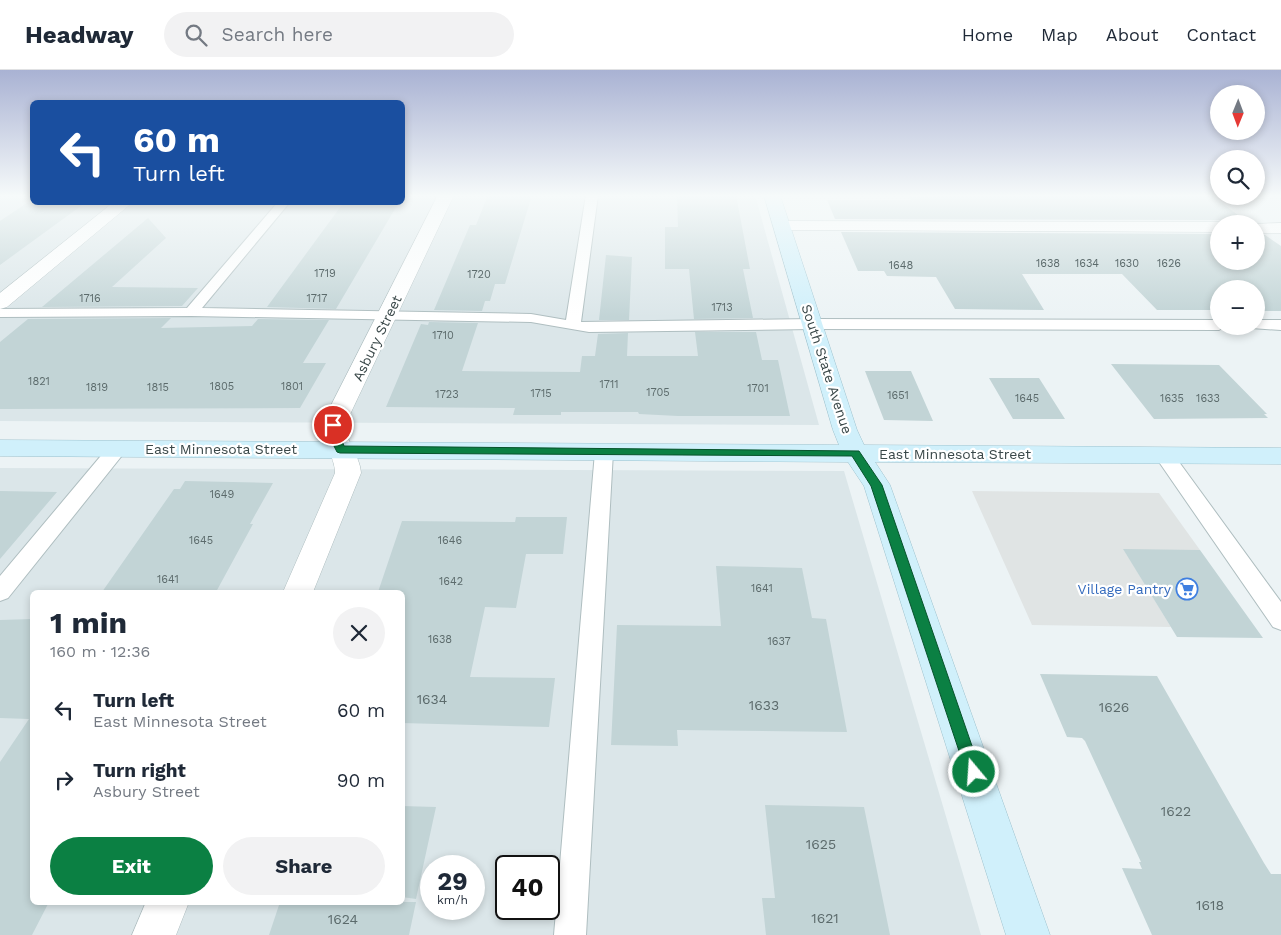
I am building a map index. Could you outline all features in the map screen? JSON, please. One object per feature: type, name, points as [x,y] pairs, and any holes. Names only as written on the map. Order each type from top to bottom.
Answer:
[{"type":"street","points":[[0,303],[84,235]]},
{"type":"street","name":"Asbury Street","points":[[299,590],[348,473],[349,466],[334,434],[333,425],[427,235]]},
{"type":"street","name":"South State Avenue","points":[[785,235],[846,430],[855,453],[872,476],[880,494],[1028,935]]},
{"type":"street","name":"East Minnesota Street","points":[[0,448],[1281,456]]},
{"type":"street","points":[[154,935],[167,905]]},
{"type":"lane","points":[[191,312],[256,235]]},
{"type":"lane","points":[[573,326],[586,235]]},
{"type":"lane","points":[[0,313],[191,312],[531,318],[573,326],[812,324],[1210,325]]},
{"type":"lane","points":[[1265,325],[1281,325]]},
{"type":"lane","points":[[0,592],[117,449]]},
{"type":"lane","points":[[570,935],[604,452]]},
{"type":"lane","points":[[1164,455],[1281,620]]},
{"type":"shaded area","points":[[0,235],[766,235],[819,425],[0,421]]},
{"type":"shaded area","points":[[0,468],[844,471],[981,935],[0,935]]},
{"type":"shaded area","points":[[972,491],[1159,493],[1200,550],[1124,550],[1171,627],[1032,625]]},
{"type":"building","points":[[0,235],[41,235],[0,265]]},
{"type":"building","points":[[127,235],[164,235],[166,238],[112,287],[198,288],[182,306],[42,307]]},
{"type":"building","points":[[320,235],[379,235],[336,309],[267,307]]},
{"type":"building","points":[[466,235],[520,235],[505,284],[495,284],[490,301],[485,301],[482,311],[434,310]]},
{"type":"building","points":[[665,235],[744,235],[750,269],[743,269],[753,318],[694,319],[689,269],[665,269]]},
{"type":"building","points":[[842,235],[1210,235],[1210,270],[1265,270],[1266,235],[1281,246],[1281,311],[1265,311],[1265,280],[1210,280],[1210,310],[1157,310],[1122,274],[1022,274],[1044,310],[955,309],[936,277],[887,276],[884,271],[858,271]]},
{"type":"building","points":[[606,255],[632,257],[629,320],[599,320]]},
{"type":"building","points":[[171,318],[161,328],[252,326],[258,319],[329,320],[303,363],[326,363],[300,408],[0,409],[0,342],[28,319]]},
{"type":"building","points":[[429,322],[478,323],[462,371],[580,372],[582,356],[595,356],[598,334],[628,333],[627,356],[698,356],[695,332],[756,332],[762,360],[778,360],[790,416],[678,416],[639,414],[638,412],[561,412],[561,415],[513,415],[515,408],[386,407],[421,324],[428,325]]},
{"type":"building","points":[[1111,364],[1219,365],[1267,414],[1264,414],[1268,418],[1154,419]]},
{"type":"building","points":[[865,371],[911,371],[933,421],[884,420]]},
{"type":"building","points":[[989,378],[1039,378],[1065,419],[1013,419]]},
{"type":"building","points":[[185,481],[273,483],[217,590],[103,590],[174,489],[180,489]]},
{"type":"building","points":[[0,491],[57,492],[0,559]]},
{"type":"building","points":[[516,517],[567,517],[563,554],[526,554],[516,608],[485,607],[470,677],[555,678],[549,727],[405,723],[405,590],[379,590],[402,521],[515,522]]},
{"type":"building","name":"Village Pantry","points":[[1123,549],[1200,550],[1263,638],[1177,637]]},
{"type":"building","points":[[716,566],[802,568],[812,618],[826,619],[847,732],[677,730],[678,746],[611,745],[617,625],[721,626]]},
{"type":"building","points":[[30,619],[30,905],[47,905],[32,935],[0,935],[0,762],[29,719],[0,718],[0,620]]},
{"type":"building","points":[[1040,674],[1157,676],[1264,863],[1271,874],[1281,874],[1281,935],[1152,935],[1122,868],[1142,869],[1139,862],[1141,862],[1085,741],[1082,738],[1067,737]]},
{"type":"building","points":[[765,805],[864,807],[890,935],[766,935],[762,898],[775,898]]},
{"type":"building","points":[[405,806],[436,807],[426,855],[420,855],[420,881],[416,899],[405,897]]},
{"type":"building","points":[[405,902],[416,902],[409,935],[269,935],[279,905],[405,905]]},
{"type":"place","name":"Village Pantry","points":[[1187,589]]},
{"type":"route","points":[[333,425],[334,434],[340,449],[855,453],[872,476],[876,485],[974,772]]}]
